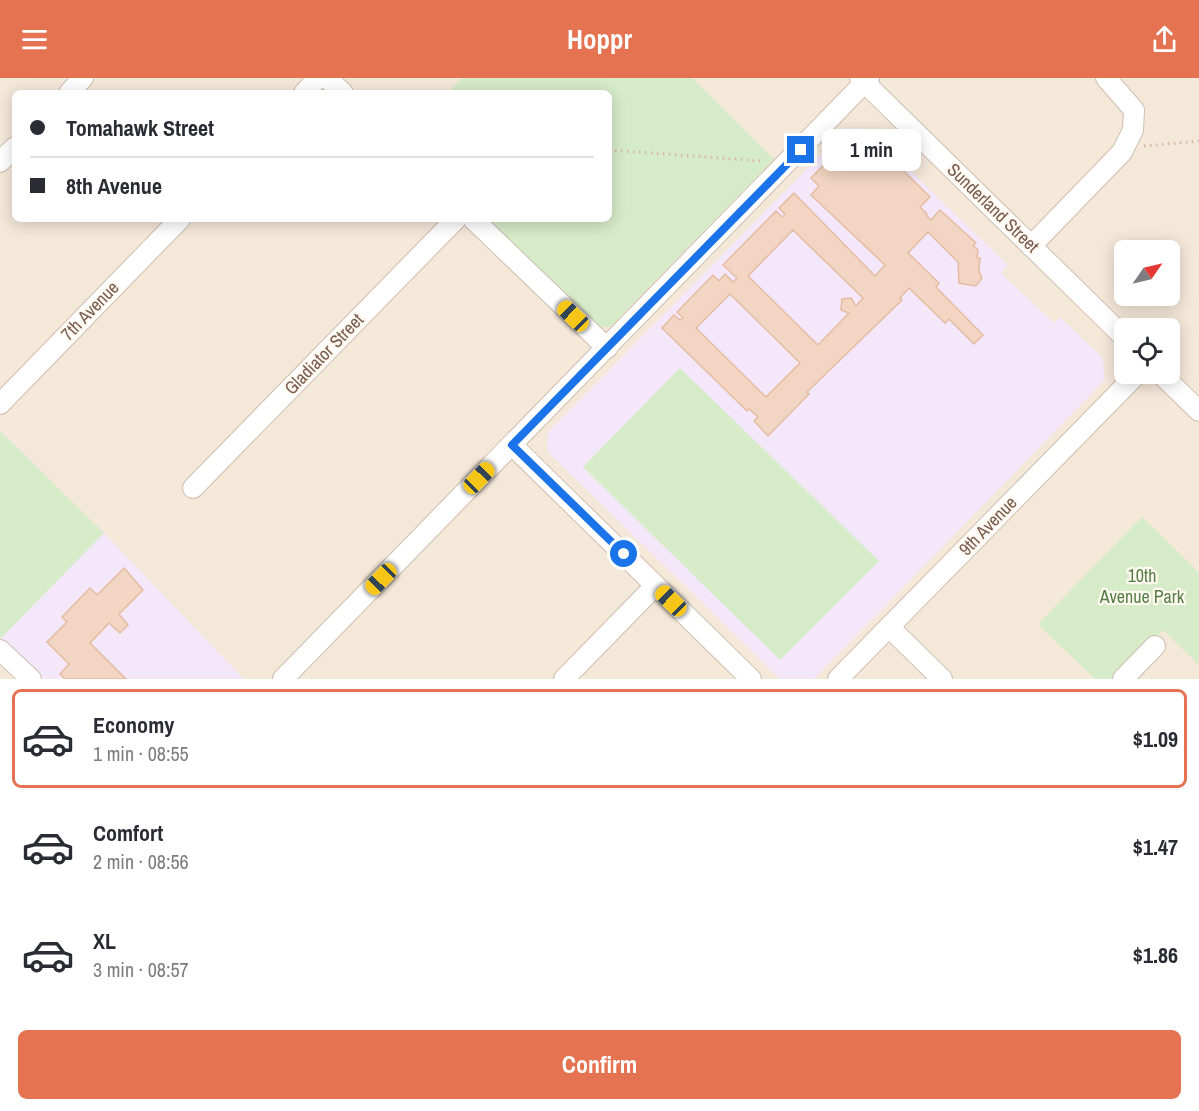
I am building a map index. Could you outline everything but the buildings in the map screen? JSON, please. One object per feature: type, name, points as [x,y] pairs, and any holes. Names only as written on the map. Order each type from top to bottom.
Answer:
[{"type":"street","points":[[72,90],[83,78]]},
{"type":"street","points":[[307,90],[318,78]]},
{"type":"street","points":[[327,78],[339,90]]},
{"type":"street","points":[[1031,246],[1122,152],[1131,138],[1134,110],[1106,78]]},
{"type":"street","points":[[283,679],[786,165],[865,80]]},
{"type":"street","name":"Sunderland Street","points":[[865,80],[1114,327]]},
{"type":"street","points":[[0,162],[12,150]]},
{"type":"street","name":"7th Avenue","points":[[0,404],[177,222]]},
{"type":"street","name":"Gladiator Street","points":[[193,488],[453,222]]},
{"type":"street","points":[[476,222],[607,348]]},
{"type":"street","name":"9th Avenue","points":[[838,679],[1127,384]]},
{"type":"street","points":[[1171,384],[1199,411]]},
{"type":"street","points":[[512,445],[750,679]]},
{"type":"street","points":[[564,679],[655,586]]},
{"type":"street","points":[[889,627],[942,679]]},
{"type":"street","points":[[1123,679],[1155,646]]},
{"type":"street","points":[[0,650],[18,675]]},
{"type":"path","points":[[1143,146],[1199,141]]},
{"type":"path","points":[[612,150],[786,165]]},
{"type":"shaded area","points":[[0,78],[1199,78],[1199,679],[0,679]]},
{"type":"shaded area","points":[[847,128],[867,129],[1008,265],[1001,273],[1054,323],[1060,317],[1103,358],[1105,380],[814,679],[780,679],[547,451],[548,432]]},
{"type":"shaded area","points":[[0,431],[104,533],[244,679],[31,679],[0,650]]},
{"type":"green space","points":[[462,78],[692,78],[774,159],[610,327],[599,327],[486,222],[612,222],[612,90],[451,90]]},
{"type":"green space","points":[[680,368],[879,561],[780,660],[583,467]]},
{"type":"green space","points":[[0,431],[104,533],[0,639]]},
{"type":"green space","name":"10th Avenue Park","points":[[1142,517],[1199,573],[1199,665],[1163,630],[1116,679],[1095,679],[1038,624]]},
{"type":"route","points":[[624,554],[512,445],[801,150]]}]
